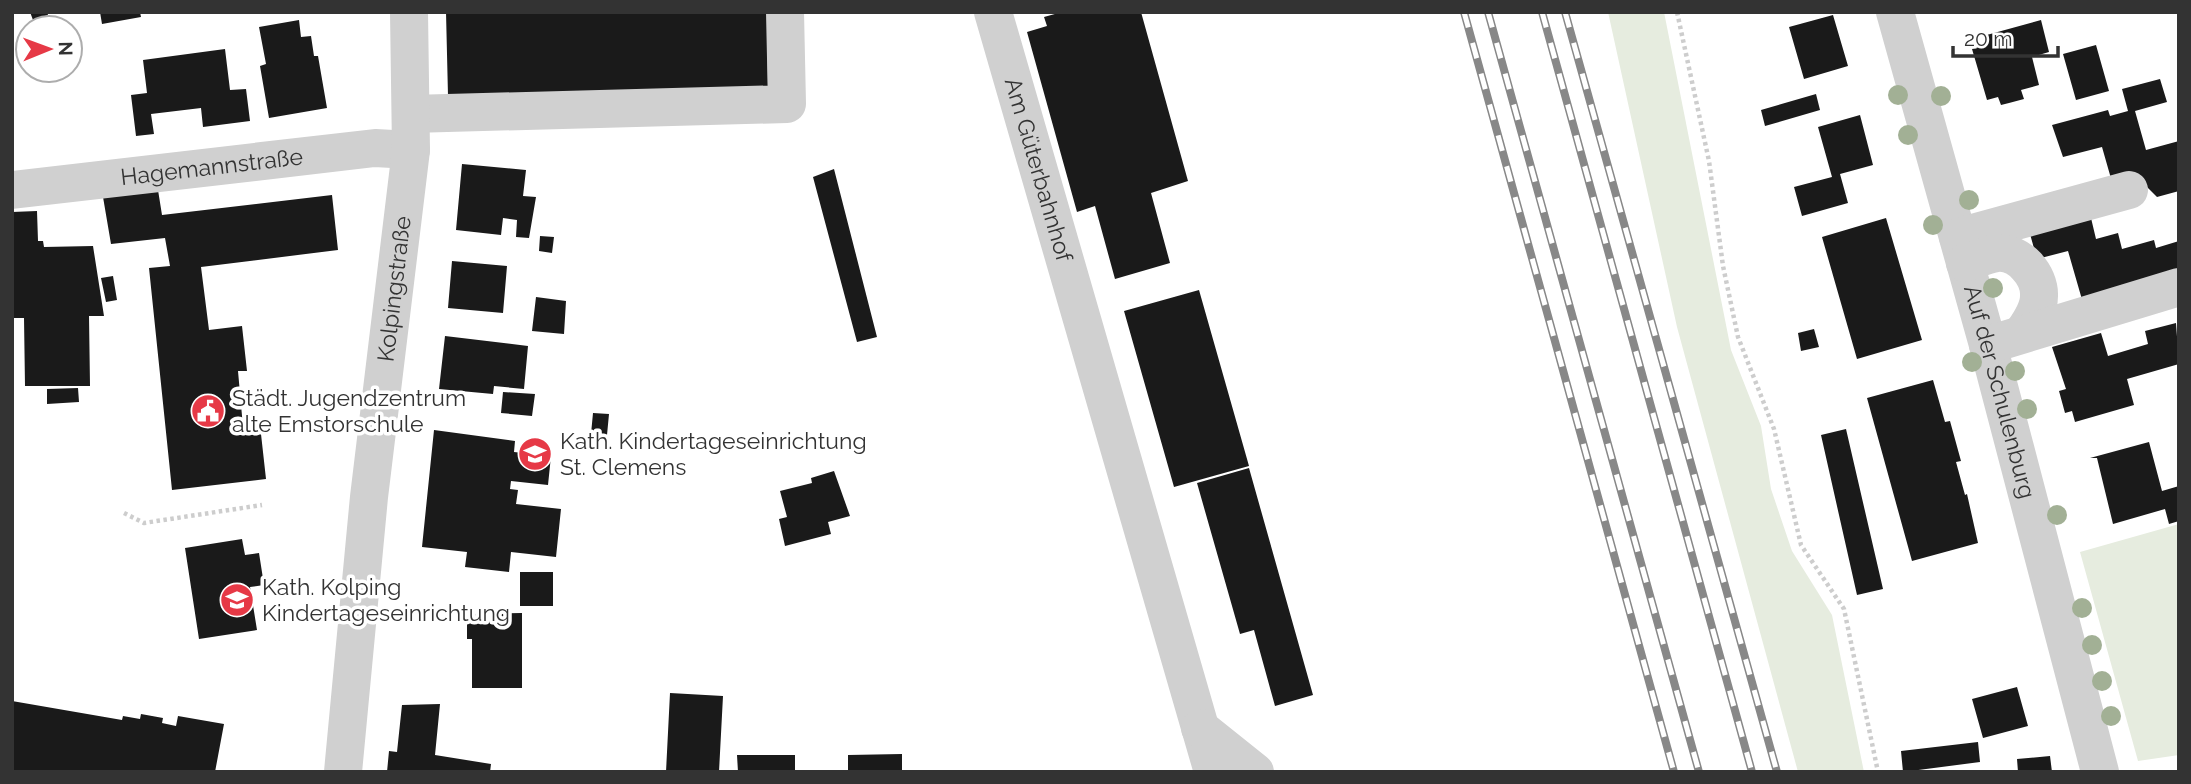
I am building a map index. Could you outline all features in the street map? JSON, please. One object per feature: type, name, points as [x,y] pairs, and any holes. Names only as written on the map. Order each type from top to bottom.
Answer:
[{"type":"street","name":"Kolpingstraße","points":[[343,772],[369,497],[411,132],[409,12]]},
{"type":"street","name":"Hagemannstraße","points":[[12,190],[375,148],[411,132],[787,104],[785,12]]},
{"type":"street","name":"Am Güterbahnhof","points":[[993,12],[1082,329],[1213,772]]},
{"type":"street","name":"Auf der Schulenburg","points":[[1895,12],[1988,345],[2100,772]]},
{"type":"street","points":[[1962,250],[2129,190]]},
{"type":"street","points":[[1962,250],[1999,253],[2021,260],[2036,279],[2039,296],[2034,316],[2024,331]]},
{"type":"street","points":[[1988,345],[2024,331],[2179,287]]},
{"type":"street","points":[[1200,728],[1255,772]]},
{"type":"path","points":[[1677,12],[1709,161],[1723,266],[1738,337],[1774,429],[1801,545],[1844,609],[1878,772]]},
{"type":"path","points":[[124,513],[144,523],[262,505]]},
{"type":"shaded area","points":[[1608,12],[1664,12],[1731,350],[1761,426],[1771,489],[1792,551],[1832,615],[1864,772],[1798,772],[1677,327]]},
{"type":"shaded area","points":[[2179,524],[2179,755],[2138,761],[2080,552]]},
{"type":"building","points":[[30,12],[48,14],[31,14]]},
{"type":"building","points":[[100,12],[140,12],[141,17],[102,24]]},
{"type":"building","points":[[446,12],[767,12],[768,89],[448,96]]},
{"type":"building","points":[[1062,12],[1141,12],[1188,181],[1151,193],[1170,263],[1115,279],[1095,206],[1077,212],[1027,32],[1047,26],[1044,17]]},
{"type":"building","points":[[1833,15],[1848,66],[1804,79],[1789,27]]},
{"type":"building","points":[[299,20],[301,37],[311,36],[314,56],[318,56],[327,108],[269,118],[260,66],[266,64],[259,27]]},
{"type":"building","points":[[2041,20],[2049,52],[2032,57],[2039,85],[2021,90],[2024,99],[2001,105],[1998,97],[1987,100],[1972,49],[1986,45],[1983,36]]},
{"type":"building","points":[[2096,45],[2109,91],[2076,100],[2063,54]]},
{"type":"building","points":[[225,49],[230,90],[246,89],[250,121],[203,127],[201,108],[151,114],[154,134],[136,136],[131,95],[147,93],[143,60]]},
{"type":"building","points":[[2160,79],[2167,102],[2135,111],[2146,150],[2179,141],[2179,191],[2157,197],[2136,176],[2112,182],[2102,147],[2063,157],[2052,125],[2108,110],[2110,116],[2128,111],[2122,89]]},
{"type":"building","points":[[1816,94],[1820,110],[1765,126],[1761,110]]},
{"type":"building","points":[[1860,115],[1873,165],[1840,174],[1848,203],[1802,216],[1794,187],[1832,177],[1818,127]]},
{"type":"building","points":[[462,164],[526,170],[523,196],[536,197],[529,238],[516,237],[517,220],[503,218],[501,235],[456,230]]},
{"type":"building","points":[[834,169],[877,337],[857,342],[813,177]]},
{"type":"building","points":[[158,190],[162,215],[332,195],[338,250],[201,267],[209,330],[242,326],[247,371],[238,371],[243,427],[260,425],[266,479],[172,490],[149,268],[170,266],[165,238],[111,244],[103,197]]},
{"type":"building","points":[[37,211],[38,241],[43,241],[44,247],[93,246],[104,316],[89,316],[90,386],[25,386],[24,318],[14,318],[12,212]]},
{"type":"building","points":[[1886,218],[1922,340],[1857,359],[1822,237]]},
{"type":"building","points":[[2091,218],[2096,239],[2118,233],[2122,249],[2154,240],[2156,248],[2179,241],[2179,277],[2083,303],[2068,251],[2037,259],[2030,234]]},
{"type":"building","points":[[540,236],[554,237],[552,253],[539,251]]},
{"type":"building","points":[[452,261],[507,266],[503,313],[448,308]]},
{"type":"building","points":[[113,276],[117,300],[106,302],[101,278]]},
{"type":"building","points":[[1199,290],[1249,466],[1174,487],[1124,311]]},
{"type":"building","points":[[536,297],[566,301],[564,334],[532,331]]},
{"type":"building","points":[[2176,323],[2179,364],[2127,379],[2134,405],[2075,422],[2072,411],[2065,413],[2059,391],[2066,389],[2052,347],[2101,333],[2108,356],[2148,344],[2145,331]]},
{"type":"building","points":[[1814,329],[1819,347],[1801,351],[1798,333]]},
{"type":"building","points":[[445,336],[528,346],[524,389],[494,386],[493,394],[439,389]]},
{"type":"building","points":[[1933,380],[1945,422],[1950,421],[1961,461],[1956,462],[1965,495],[1967,494],[1978,543],[1912,561],[1867,398]]},
{"type":"building","points":[[78,388],[79,402],[47,404],[47,389]]},
{"type":"building","points":[[503,392],[535,394],[532,416],[501,413]]},
{"type":"building","points":[[593,413],[609,414],[607,435],[591,434]]},
{"type":"building","points":[[1846,429],[1883,589],[1857,595],[1821,435]]},
{"type":"building","points":[[434,430],[515,441],[514,452],[551,456],[548,485],[511,481],[510,489],[518,490],[516,504],[561,509],[556,557],[511,552],[509,572],[465,567],[467,552],[422,547]]},
{"type":"building","points":[[2149,442],[2162,491],[2179,486],[2179,521],[2169,524],[2165,509],[2113,524],[2097,458],[2090,458]]},
{"type":"building","points":[[1249,468],[1313,695],[1275,706],[1254,630],[1240,634],[1197,483]]},
{"type":"building","points":[[834,471],[850,516],[828,522],[831,534],[785,546],[779,519],[787,517],[780,491],[812,483],[811,478]]},
{"type":"building","points":[[242,539],[245,555],[259,553],[264,585],[250,587],[257,630],[199,639],[185,548]]},
{"type":"building","points":[[520,572],[553,572],[553,606],[520,606]]},
{"type":"building","points":[[522,613],[522,688],[472,688],[472,639],[467,639],[467,614]]},
{"type":"building","points":[[2017,687],[2028,726],[1983,738],[1972,699]]},
{"type":"building","points":[[670,693],[723,696],[719,772],[666,772]]},
{"type":"building","points":[[12,701],[122,720],[123,716],[140,719],[141,714],[163,718],[162,723],[176,726],[178,716],[224,724],[215,772],[12,772]]},
{"type":"building","points":[[440,704],[435,755],[491,764],[490,772],[387,772],[389,751],[397,752],[402,705]]},
{"type":"building","points":[[1978,742],[1980,762],[1903,772],[1901,751]]},
{"type":"building","points":[[902,754],[902,772],[848,772],[848,755]]},
{"type":"building","points":[[737,755],[795,755],[795,772],[738,772]]},
{"type":"building","points":[[2050,756],[2052,772],[2018,772],[2017,759]]},
{"type":"railway","points":[[1464,12],[1674,772]]},
{"type":"railway","points":[[1488,12],[1699,772]]},
{"type":"railway","points":[[1542,12],[1752,772]]},
{"type":"railway","points":[[1565,12],[1777,772]]},
{"type":"place","name":"Städt. Jugendzentrum alte Emstorschule","points":[[208,411]]},
{"type":"place","name":"Kath. Kindertageseinrichtung St. Clemens","points":[[535,454]]},
{"type":"place","name":"Kath. Kolping Kindertageseinrichtung","points":[[237,600]]}]
